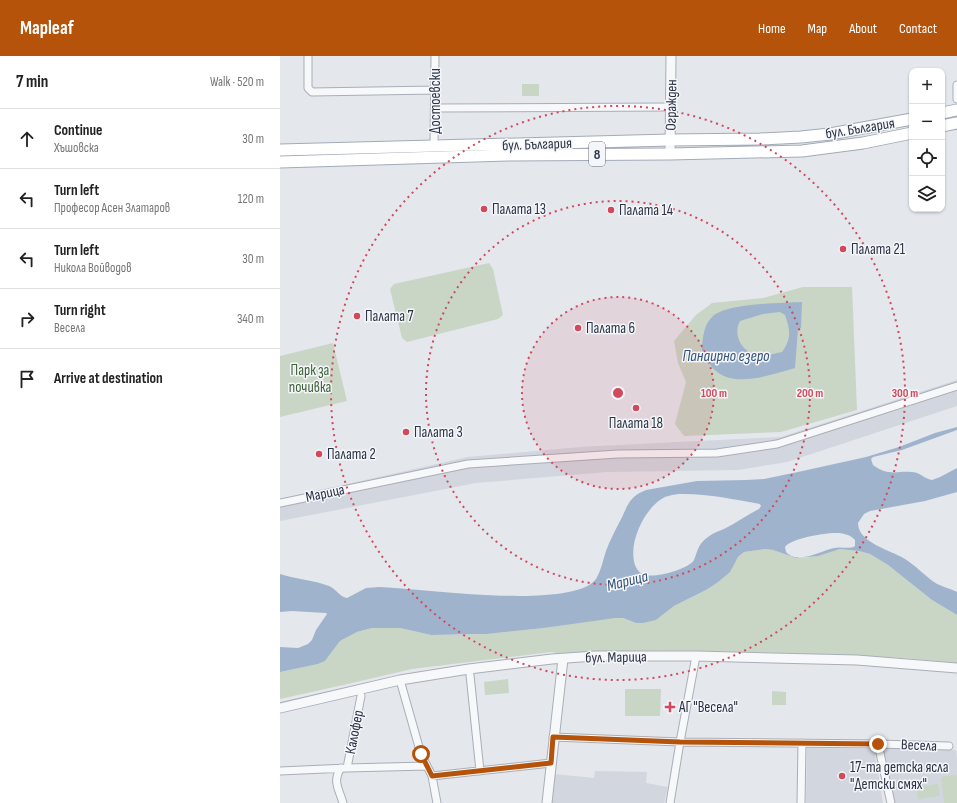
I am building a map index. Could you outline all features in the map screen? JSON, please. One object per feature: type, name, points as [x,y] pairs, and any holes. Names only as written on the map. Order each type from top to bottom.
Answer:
[{"type":"main road","points":[[945,112],[957,110]]},
{"type":"main road","name":"бул. България","points":[[280,150],[760,139],[830,134],[909,120]]},
{"type":"main road","points":[[945,125],[957,123]]},
{"type":"main road","name":"8","points":[[280,162],[508,155],[670,154],[802,150],[863,143],[909,134]]},
{"type":"street","points":[[308,56],[308,88],[312,92],[435,90]]},
{"type":"street","name":"Достоевски","points":[[434,147],[435,56]]},
{"type":"street","name":"Огражден","points":[[670,154],[671,56]]},
{"type":"street","points":[[957,85],[957,99]]},
{"type":"street","points":[[435,108],[671,107]]},
{"type":"street","name":"Марица","points":[[280,503],[468,464],[618,454],[717,453],[777,444],[957,386]]},
{"type":"street","name":"бул. Марица","points":[[280,708],[400,680],[469,669],[596,656],[696,656],[856,660],[957,668]]},
{"type":"street","points":[[670,803],[696,656]]},
{"type":"street","points":[[547,803],[562,659]]},
{"type":"street","points":[[470,675],[480,771]]},
{"type":"street","points":[[400,680],[421,754],[432,776],[438,803]]},
{"type":"street","name":"Калофер","points":[[343,803],[336,780],[337,775],[344,768],[361,696]]},
{"type":"street","name":"Весела","points":[[553,737],[680,742],[948,746]]},
{"type":"street","points":[[801,803],[802,743]]},
{"type":"street","points":[[878,744],[891,803]]},
{"type":"street","points":[[432,776],[551,763]]},
{"type":"street","points":[[280,771],[427,766]]},
{"type":"shaded area","points":[[957,380],[957,406],[787,462],[738,470],[607,472],[476,483],[280,521],[280,499],[468,457],[581,447],[781,437]]},
{"type":"shaded area","points":[[881,746],[956,750],[957,803],[894,803]]},
{"type":"shaded area","name":"17-та детска ясла \"Детски смях\"","points":[[807,748],[874,749],[883,803],[806,803]]},
{"type":"shaded area","points":[[595,771],[647,772],[646,783],[668,787],[664,803],[552,803],[554,774],[594,778]]},
{"type":"green space","points":[[522,84],[539,84],[539,96],[522,96]]},
{"type":"green space","points":[[489,263],[493,269],[503,315],[498,319],[407,342],[402,338],[390,289],[394,284]]},
{"type":"green space","points":[[803,287],[852,287],[857,410],[781,432],[684,436],[675,424],[686,382],[678,363],[674,341],[696,315],[712,303],[763,298]]},
{"type":"green space","name":"Парк за почивка","points":[[333,343],[347,401],[280,417],[280,356]]},
{"type":"green space","points":[[765,549],[773,550],[796,558],[805,558],[840,549],[870,554],[888,565],[932,600],[957,615],[957,663],[890,657],[778,653],[641,651],[559,654],[552,652],[412,669],[280,699],[280,672],[318,664],[325,661],[340,641],[357,632],[372,628],[400,628],[431,635],[487,634],[544,628],[609,618],[623,618],[631,621],[656,620],[674,606],[717,583],[729,572],[738,557],[744,552]]},
{"type":"green space","points":[[508,679],[509,693],[485,695],[484,682]]},
{"type":"green space","points":[[625,689],[661,689],[660,716],[625,716]]},
{"type":"green space","points":[[772,691],[786,692],[786,705],[772,705]]},
{"type":"green space","points":[[957,775],[957,803],[944,803],[941,777]]},
{"type":"green space","points":[[938,784],[940,796],[918,799],[916,787]]},
{"type":"water","name":"Панаирно езеро","points":[[802,302],[801,328],[798,329],[795,368],[761,377],[737,379],[726,377],[717,372],[705,357],[702,348],[704,334],[706,326],[713,316],[731,308],[743,306],[769,303]],"holes":[[[780,312],[785,315],[788,325],[789,338],[782,352],[760,355],[754,354],[744,348],[738,338],[737,332],[740,321],[763,314]]]},
{"type":"water","points":[[957,427],[957,430],[902,450],[873,457],[871,459],[873,465],[879,469],[890,472],[917,473],[932,480],[957,468],[957,492],[925,501],[870,511],[864,514],[858,523],[859,530],[869,541],[905,559],[937,584],[957,592],[957,615],[932,600],[888,565],[870,554],[840,549],[818,556],[796,558],[773,550],[765,549],[744,552],[738,557],[730,572],[717,583],[674,606],[656,620],[636,623],[623,618],[615,618],[487,634],[431,635],[400,628],[372,628],[357,632],[340,641],[325,661],[318,664],[280,672],[280,647],[298,648],[308,644],[312,640],[316,630],[327,614],[292,611],[280,612],[280,574],[329,586],[347,598],[366,588],[379,587],[527,596],[557,594],[581,589],[596,579],[601,569],[609,543],[627,506],[635,496],[646,490],[697,481],[764,479],[866,457],[899,447],[935,433]],"holes":[[[678,494],[698,494],[719,497],[760,504],[761,506],[759,509],[728,527],[712,534],[702,542],[694,560],[686,567],[664,574],[651,576],[642,574],[636,567],[633,557],[635,538],[638,529],[654,505],[664,498]],[[841,533],[850,536],[855,540],[855,546],[850,548],[834,548],[803,557],[791,556],[786,552],[785,547],[794,541],[821,534]]]},
{"type":"place","name":"Палата 13","points":[[484,209]]},
{"type":"place","name":"Палата 14","points":[[611,210]]},
{"type":"place","name":"Палата 21","points":[[843,249]]},
{"type":"place","name":"Палата 7","points":[[357,316]]},
{"type":"place","name":"Палата 6","points":[[578,328]]},
{"type":"place","name":"Палата 18","points":[[636,408]]},
{"type":"place","name":"Палата 3","points":[[406,432]]},
{"type":"place","name":"Палата 2","points":[[319,454]]},
{"type":"place","name":"АГ \"Весела\"","points":[[670,707]]},
{"type":"place","name":"17-та детска ясла \"Детски смях\"","points":[[842,776]]},
{"type":"route","points":[[421,754],[432,776],[551,763],[553,737],[680,742],[878,744]]}]
